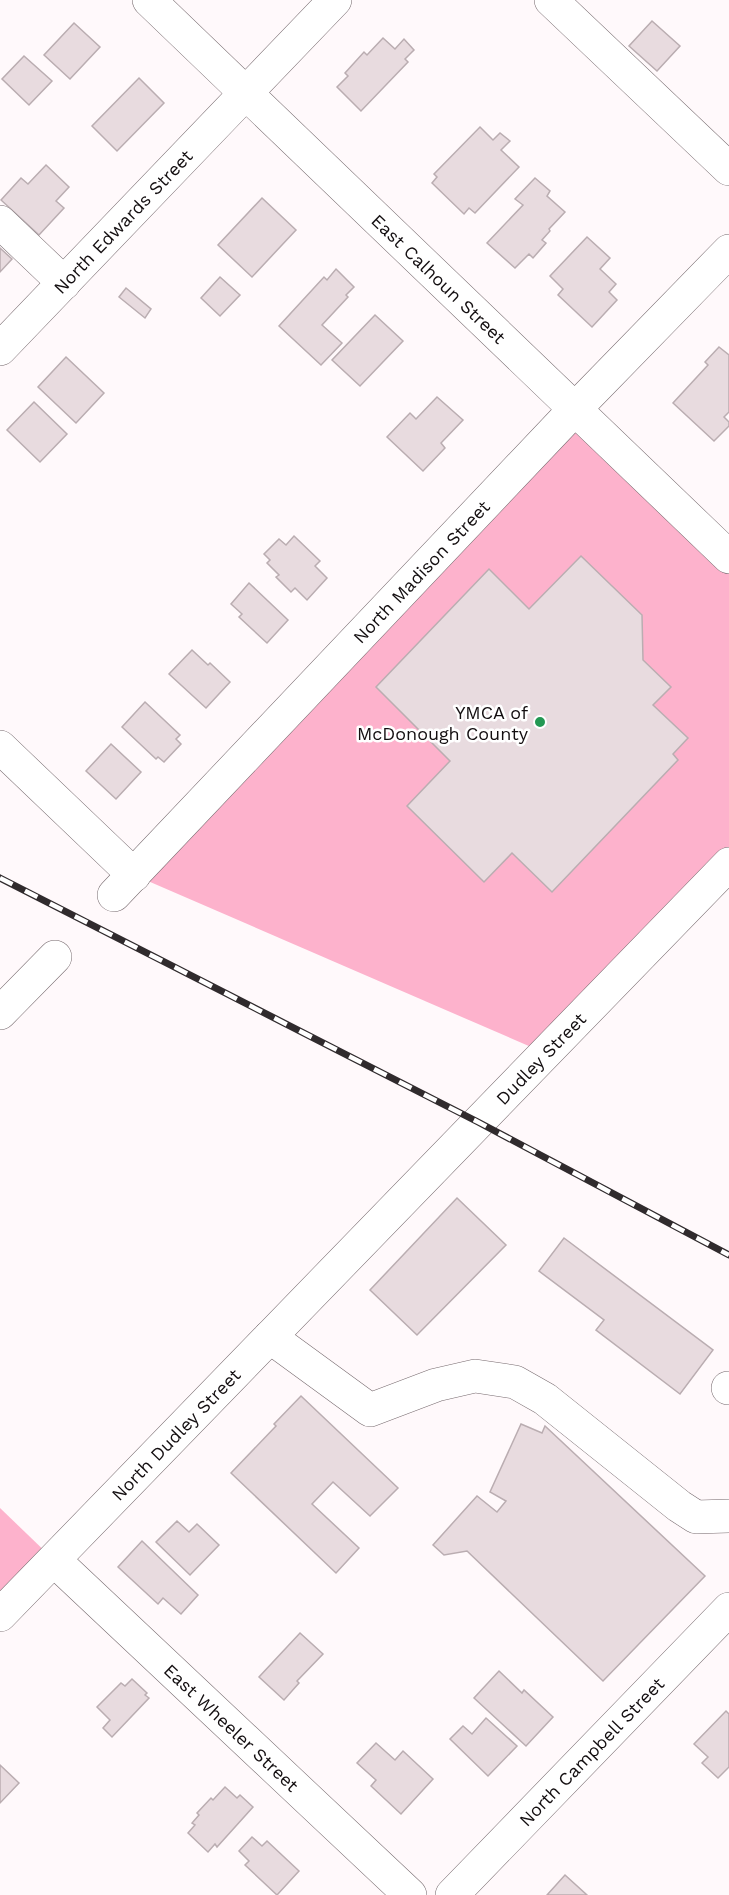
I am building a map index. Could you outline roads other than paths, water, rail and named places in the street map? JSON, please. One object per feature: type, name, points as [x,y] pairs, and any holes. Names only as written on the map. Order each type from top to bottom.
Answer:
[{"type":"street","name":"East Calhoun Street","points":[[149,0],[729,557]]},
{"type":"street","name":"North Edwards Street","points":[[0,349],[334,0]]},
{"type":"street","points":[[551,0],[729,169]]},
{"type":"street","points":[[0,222],[64,283]]},
{"type":"street","name":"North Madison Street","points":[[0,747],[124,885],[575,409],[729,251]]},
{"type":"street","name":"Dudley Street","points":[[351,1253],[729,864]]},
{"type":"street","points":[[0,1013],[55,957]]},
{"type":"street","name":"North Dudley Street","points":[[0,1615],[351,1253]]},
{"type":"street","points":[[270,1337],[370,1410],[436,1385],[475,1376],[515,1382],[545,1399],[679,1506],[696,1517],[729,1516]]},
{"type":"street","name":"East Wheeler Street","points":[[54,1560],[410,1895]]},
{"type":"street","name":"North Campbell Street","points":[[452,1895],[729,1609]]},
{"type":"railway","points":[[0,878],[478,1122],[729,1255]]},
{"type":"place","name":"YMCA of McDonough County","points":[[540,722]]}]
